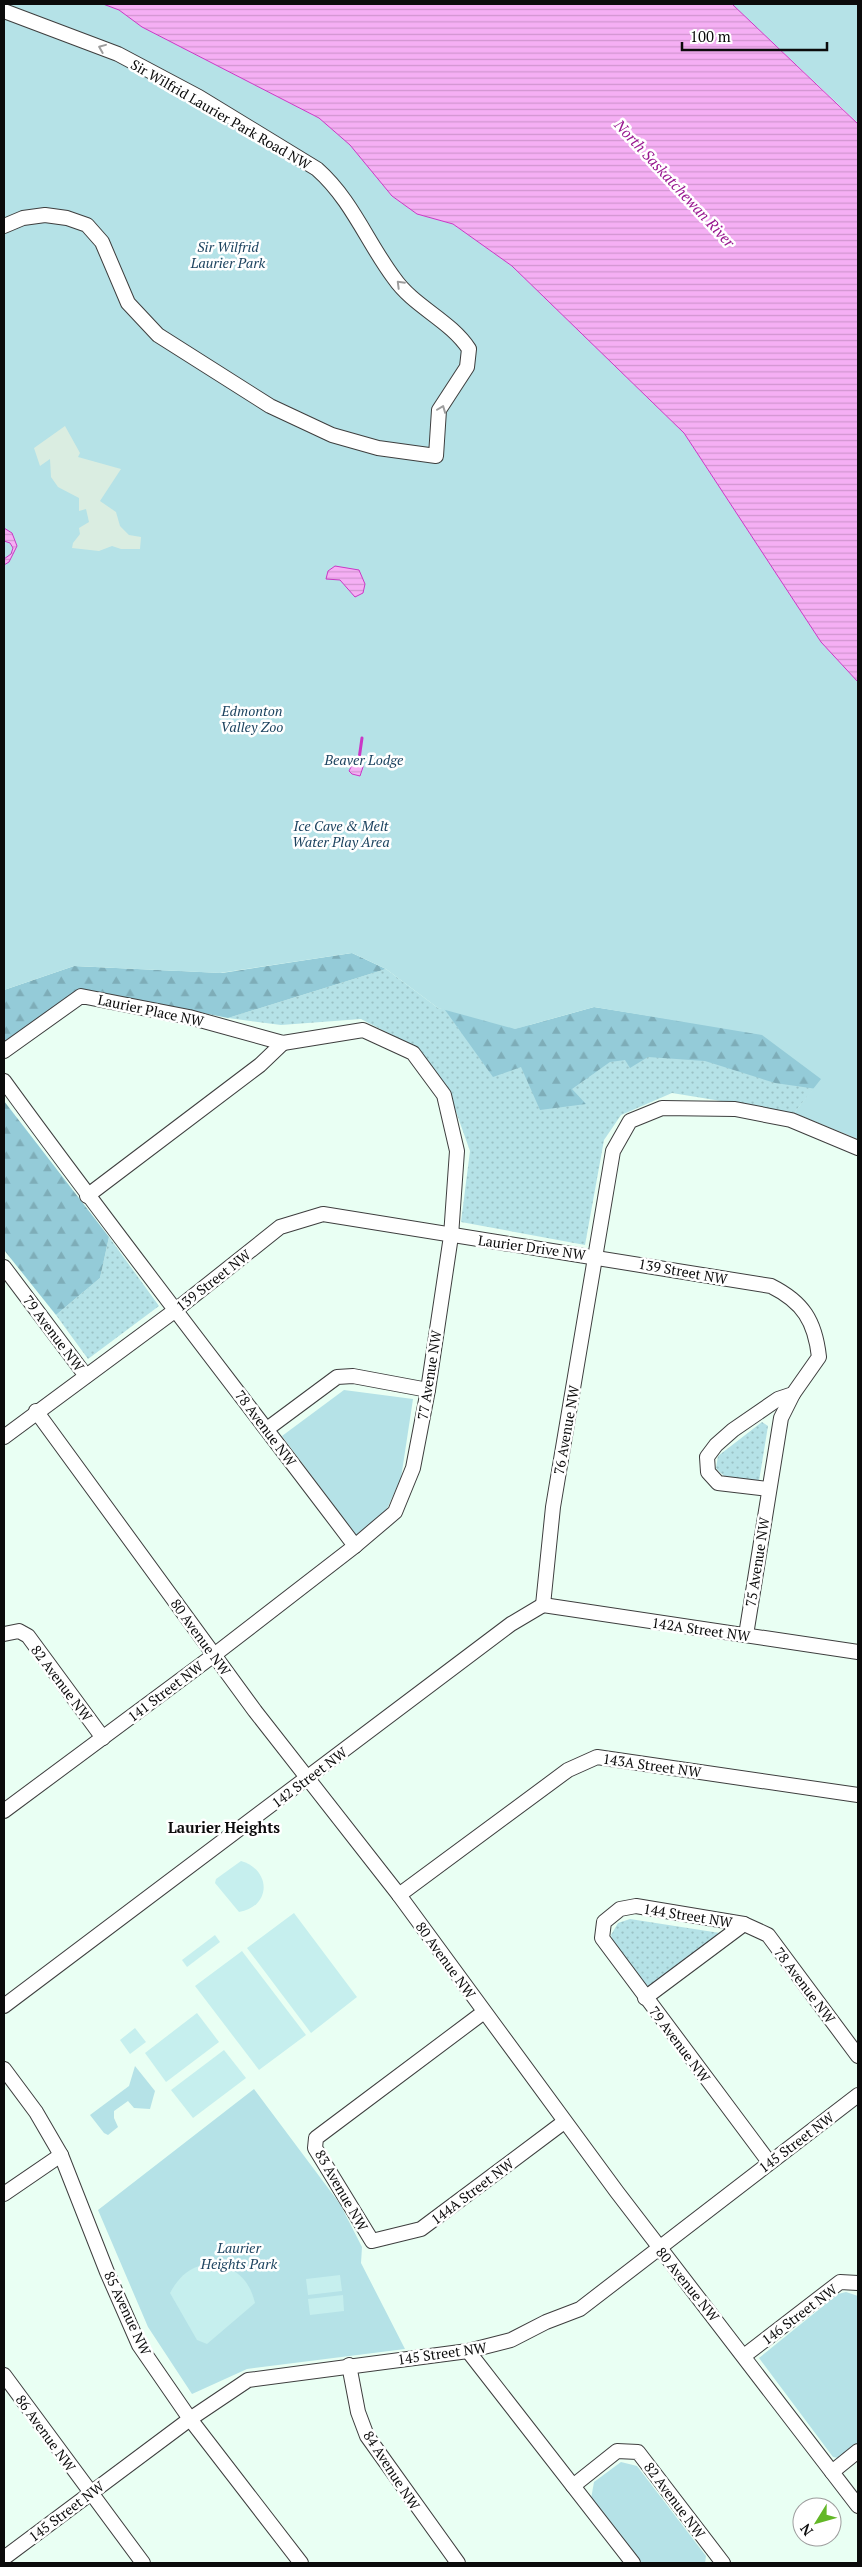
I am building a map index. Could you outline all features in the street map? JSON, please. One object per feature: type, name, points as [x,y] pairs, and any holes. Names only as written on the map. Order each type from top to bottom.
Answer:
[{"type":"street","name":"Sir Wilfrid Laurier Park Road NW","points":[[4,11],[118,54],[199,97],[317,169],[333,184],[348,203],[395,280],[429,312],[459,334],[469,349],[467,367],[439,410],[436,456],[378,448],[332,436],[270,406],[165,340],[128,303],[102,242],[87,226],[67,218],[45,215],[23,218],[4,226]]},
{"type":"street","name":"Laurier Place NW","points":[[4,1051],[81,996],[189,1016],[283,1043],[363,1030],[413,1053],[444,1095],[458,1151],[452,1236]]},
{"type":"street","points":[[88,1196],[260,1065],[283,1043]]},
{"type":"street","points":[[4,1081],[88,1196],[177,1309]]},
{"type":"street","name":"Laurier Drive NW","points":[[452,1236],[595,1256],[613,1151],[630,1121],[662,1108],[735,1109],[791,1120],[858,1148]]},
{"type":"street","name":"139 Street NW","points":[[4,1436],[177,1309],[280,1227],[323,1214],[452,1236]]},
{"type":"street","name":"77 Avenue NW","points":[[395,1512],[413,1468],[428,1390],[452,1236]]},
{"type":"street","name":"139 Street NW","points":[[595,1256],[771,1286]]},
{"type":"street","name":"76 Avenue NW","points":[[543,1605],[553,1507],[595,1256]]},
{"type":"street","name":"79 Avenue NW","points":[[4,1267],[86,1376]]},
{"type":"street","name":"75 Avenue NW","points":[[746,1635],[768,1489],[782,1418],[793,1394],[819,1356],[816,1334],[806,1313],[790,1296],[771,1286]]},
{"type":"street","name":"78 Avenue NW","points":[[177,1309],[355,1546]]},
{"type":"street","points":[[267,1429],[336,1377],[353,1376],[428,1390]]},
{"type":"street","points":[[768,1489],[718,1483],[708,1472],[707,1457],[716,1445],[733,1430],[778,1399],[793,1394]]},
{"type":"street","name":"80 Avenue NW","points":[[36,1411],[214,1655],[399,1896],[564,2122],[858,2506]]},
{"type":"street","name":"141 Street NW","points":[[4,1811],[214,1655],[355,1546],[395,1512]]},
{"type":"street","name":"142A Street NW","points":[[543,1605],[858,1652]]},
{"type":"street","name":"142 Street NW","points":[[4,2006],[511,1624],[543,1605]]},
{"type":"street","name":"82 Avenue NW","points":[[4,1634],[18,1631],[28,1636],[103,1738]]},
{"type":"street","name":"143A Street NW","points":[[399,1896],[568,1770],[597,1757],[858,1795]]},
{"type":"street","name":"144 Street NW","points":[[604,1922],[620,1909],[636,1906],[744,1924]]},
{"type":"street","name":"79 Avenue NW","points":[[604,1922],[602,1938],[769,2162]]},
{"type":"street","name":"78 Avenue NW","points":[[744,1924],[768,1935],[858,2056]]},
{"type":"street","name":"144 Street NW","points":[[645,1998],[744,1924]]},
{"type":"street","name":"83 Avenue NW","points":[[372,2241],[315,2148],[316,2138],[484,2012]]},
{"type":"street","name":"85 Avenue NW","points":[[4,2069],[36,2112],[61,2155],[107,2272],[139,2345],[190,2419],[301,2563]]},
{"type":"street","name":"145 Street NW","points":[[4,2558],[190,2419],[248,2380],[349,2365],[468,2351],[511,2340],[546,2322],[580,2310],[858,2095]]},
{"type":"street","name":"144A Street NW","points":[[372,2241],[421,2229],[564,2122]]},
{"type":"street","points":[[4,2194],[61,2155]]},
{"type":"street","name":"146 Street NW","points":[[744,2356],[840,2282],[858,2283]]},
{"type":"street","points":[[468,2351],[633,2563]]},
{"type":"street","name":"84 Avenue NW","points":[[349,2365],[358,2412],[367,2436],[458,2563]]},
{"type":"street","name":"86 Avenue NW","points":[[4,2375],[90,2494],[143,2563]]},
{"type":"street","name":"82 Avenue NW","points":[[573,2486],[617,2451],[638,2452],[723,2563]]},
{"type":"street","points":[[832,2472],[858,2451]]},
{"type":"green space","points":[[4,4],[103,4],[119,10],[142,27],[319,118],[350,145],[392,196],[417,214],[453,224],[512,266],[684,433],[821,642],[858,682],[858,1139],[794,1113],[821,1079],[762,1035],[594,1007],[515,1029],[438,1008],[386,969],[352,953],[220,973],[74,966],[4,990],[4,231],[17,229],[12,219],[4,220]]},
{"type":"green space","points":[[732,4],[858,4],[858,123]]},
{"type":"green space","points":[[736,929],[831,1091],[775,1083],[705,1061],[648,1057],[630,1068],[625,1060],[610,1062],[572,1089],[586,1104],[540,1110],[521,1067],[493,1077],[430,989],[515,1029],[594,1007],[708,1025]]},
{"type":"green space","points":[[352,953],[386,969],[228,1018],[84,989],[4,1046],[4,990],[74,966],[222,973]]},
{"type":"green space","points":[[386,969],[438,1008],[822,1079],[794,1113],[672,1093],[621,1115],[604,1140],[585,1245],[461,1222],[470,1151],[449,1092],[417,1048],[361,1019],[281,1025],[228,1018]]},
{"type":"green space","points":[[4,1101],[109,1237],[100,1278],[56,1315],[4,1250]]},
{"type":"green space","points":[[109,1237],[159,1306],[88,1359],[56,1315],[100,1278]]},
{"type":"green space","points":[[344,1390],[413,1399],[401,1478],[386,1511],[356,1535],[282,1436]]},
{"type":"green space","points":[[762,1422],[768,1426],[759,1481],[735,1480],[725,1476],[716,1468],[718,1456]]},
{"type":"green space","points":[[630,1919],[720,1933],[647,1990],[613,1942],[611,1935],[618,1923]]},
{"type":"green space","points":[[135,2066],[155,2091],[150,2109],[134,2108],[128,2101],[114,2111],[114,2118],[118,2127],[108,2135],[104,2133],[90,2115],[129,2086]]},
{"type":"green space","name":"Laurier Heights Park","points":[[254,2089],[340,2204],[362,2247],[361,2263],[405,2349],[247,2369],[192,2394],[148,2327],[98,2210]]},
{"type":"green space","points":[[846,2292],[858,2296],[858,2442],[838,2458],[833,2457],[759,2358],[838,2294]]},
{"type":"green space","points":[[621,2462],[637,2466],[706,2556],[705,2563],[640,2563],[591,2499],[594,2482]]},
{"type":"shaded area","points":[[65,426],[80,453],[78,457],[121,469],[100,501],[116,512],[120,526],[129,535],[141,537],[140,549],[121,549],[112,546],[99,551],[72,548],[73,543],[80,534],[79,528],[89,522],[86,509],[79,511],[79,498],[58,487],[51,477],[50,459],[40,466],[34,448]]},
{"type":"shaded area","points":[[241,1861],[258,1872],[264,1888],[262,1896],[257,1903],[250,1909],[239,1912],[215,1883],[216,1879]]},
{"type":"shaded area","points":[[294,1913],[357,1997],[311,2033],[247,1948]]},
{"type":"shaded area","points":[[215,1935],[220,1942],[187,1967],[182,1960]]},
{"type":"shaded area","points":[[242,1951],[306,2035],[259,2070],[195,1986]]},
{"type":"shaded area","points":[[197,2013],[219,2042],[166,2082],[145,2053]]},
{"type":"shaded area","points":[[135,2028],[146,2042],[130,2054],[120,2040]]},
{"type":"shaded area","points":[[224,2050],[246,2078],[193,2118],[171,2090]]},
{"type":"shaded area","points":[[213,2263],[229,2268],[241,2276],[249,2287],[255,2303],[207,2344],[197,2340],[170,2293],[178,2280],[188,2272],[199,2266]]},
{"type":"shaded area","points":[[340,2275],[342,2291],[308,2295],[306,2279]]},
{"type":"shaded area","points":[[343,2295],[344,2311],[310,2315],[308,2299]]},
{"type":"water","name":"North Saskatchewan River","points":[[103,4],[732,4],[858,124],[858,682],[821,642],[684,433],[512,266],[453,224],[417,214],[392,196],[350,145],[319,118],[142,27],[119,10]]},
{"type":"water","points":[[4,528],[12,533],[17,546],[9,562],[4,565],[4,559],[11,554],[13,548],[10,543],[4,541]]},
{"type":"water","points":[[335,566],[359,570],[365,584],[363,593],[355,597],[340,580],[326,579],[328,571]]},
{"type":"water","points":[[355,759],[362,761],[363,767],[360,776],[349,771]]},
{"type":"waterway","points":[[359,759],[362,738]]},
{"type":"district","name":"Laurier Heights","points":[[224,1827]]},
{"type":"park label","name":"Sir Wilfrid Laurier Park","points":[[228,254]]},
{"type":"park label","name":"Edmonton Valley Zoo","points":[[252,718]]},
{"type":"park label","name":"Beaver Lodge","points":[[364,759]]},
{"type":"park label","name":"Ice Cave & Melt Water Play Area","points":[[341,834]]}]
